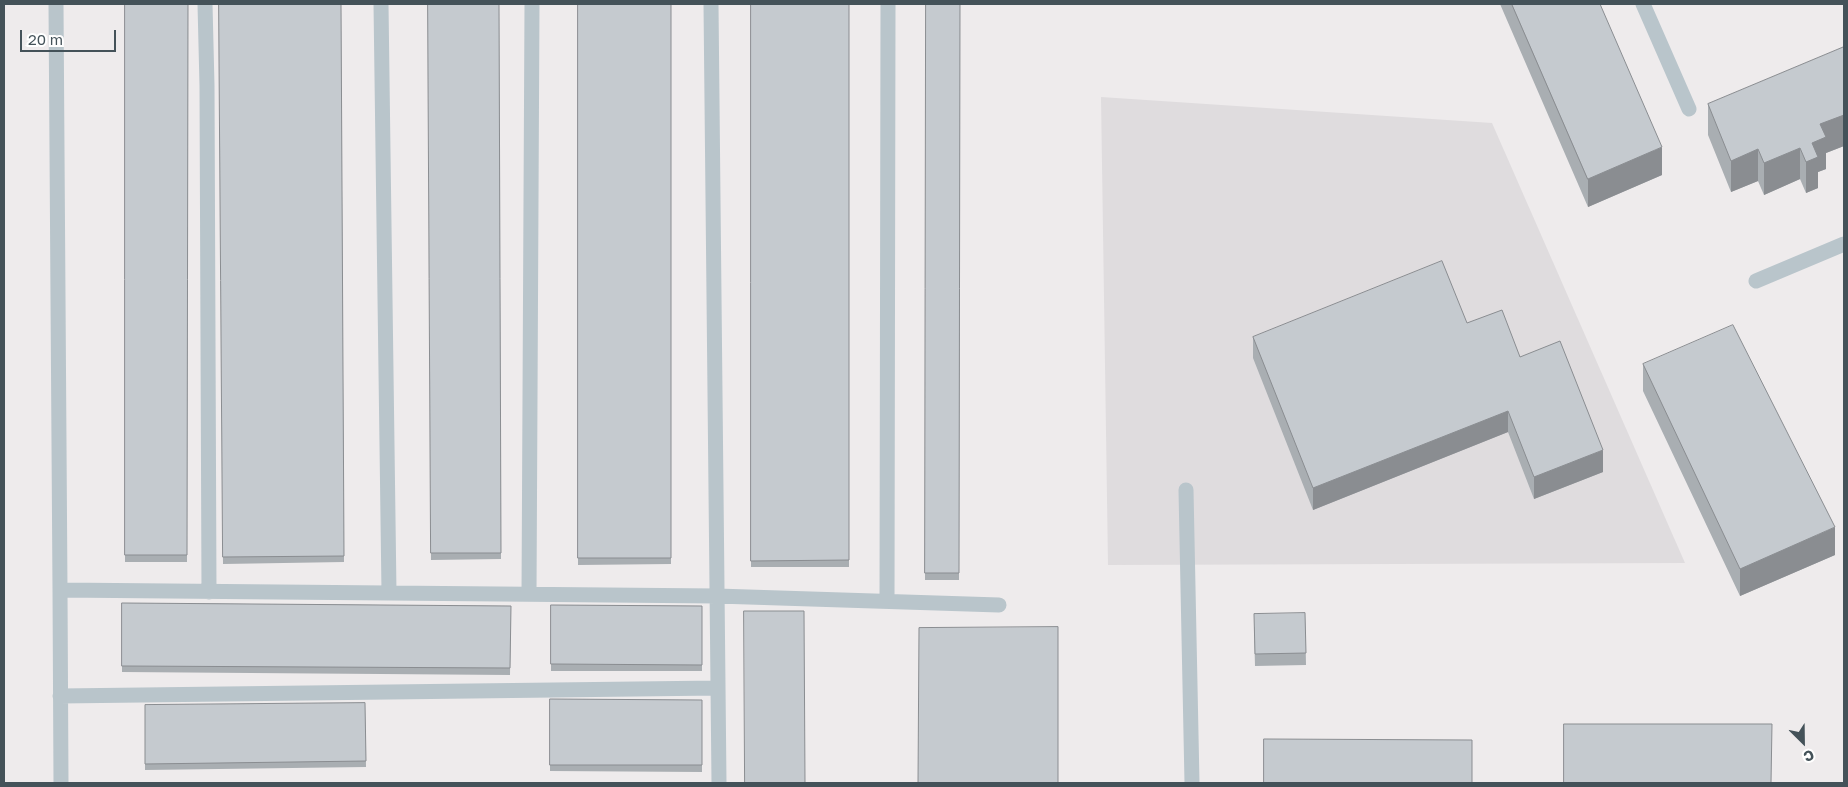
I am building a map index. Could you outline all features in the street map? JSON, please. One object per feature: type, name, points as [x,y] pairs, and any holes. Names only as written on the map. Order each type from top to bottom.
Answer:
[{"type":"lane","points":[[56,4],[60,783]]},
{"type":"lane","points":[[205,4],[209,592]]},
{"type":"lane","points":[[381,4],[389,592]]},
{"type":"lane","points":[[529,593],[532,4]]},
{"type":"lane","points":[[711,4],[718,783]]},
{"type":"lane","points":[[887,601],[888,4]]},
{"type":"lane","points":[[1643,4],[1689,109]]},
{"type":"lane","points":[[1756,282],[1844,244]]},
{"type":"lane","points":[[1186,490],[1192,783]]},
{"type":"lane","points":[[60,590],[717,596],[999,605]]},
{"type":"lane","points":[[60,696],[718,688]]},
{"type":"shaded area","points":[[1101,97],[1492,123],[1685,563],[1108,565]]},
{"type":"building","points":[[125,4],[188,4],[187,555],[125,555]]},
{"type":"building","points":[[219,4],[341,4],[344,556],[223,557]]},
{"type":"building","points":[[428,4],[499,4],[501,553],[431,553]]},
{"type":"building","points":[[578,4],[671,4],[671,558],[578,558]]},
{"type":"building","points":[[751,4],[849,4],[849,560],[751,561]]},
{"type":"building","points":[[926,4],[960,4],[959,573],[925,573]]},
{"type":"building","points":[[1512,4],[1600,4],[1662,147],[1588,179]]},
{"type":"building","points":[[1844,47],[1844,115],[1820,124],[1826,137],[1812,143],[1818,157],[1806,162],[1800,148],[1764,163],[1758,149],[1731,161],[1708,104]]},
{"type":"building","points":[[1442,261],[1467,323],[1502,310],[1520,357],[1560,341],[1603,450],[1534,477],[1508,411],[1313,488],[1253,337]]},
{"type":"building","points":[[1733,325],[1835,527],[1740,569],[1643,364]]},
{"type":"building","points":[[122,603],[511,606],[510,668],[122,666]]},
{"type":"building","points":[[551,605],[702,606],[702,665],[551,664]]},
{"type":"building","points":[[744,611],[804,611],[805,783],[745,783]]},
{"type":"building","points":[[1305,613],[1306,653],[1255,654],[1254,614]]},
{"type":"building","points":[[1058,627],[1058,783],[918,783],[919,628]]},
{"type":"building","points":[[550,699],[702,700],[702,765],[550,765]]},
{"type":"building","points":[[365,703],[366,761],[145,764],[145,705]]},
{"type":"building","points":[[1564,724],[1772,724],[1771,783],[1564,783]]},
{"type":"building","points":[[1264,739],[1472,740],[1472,783],[1264,783]]}]
